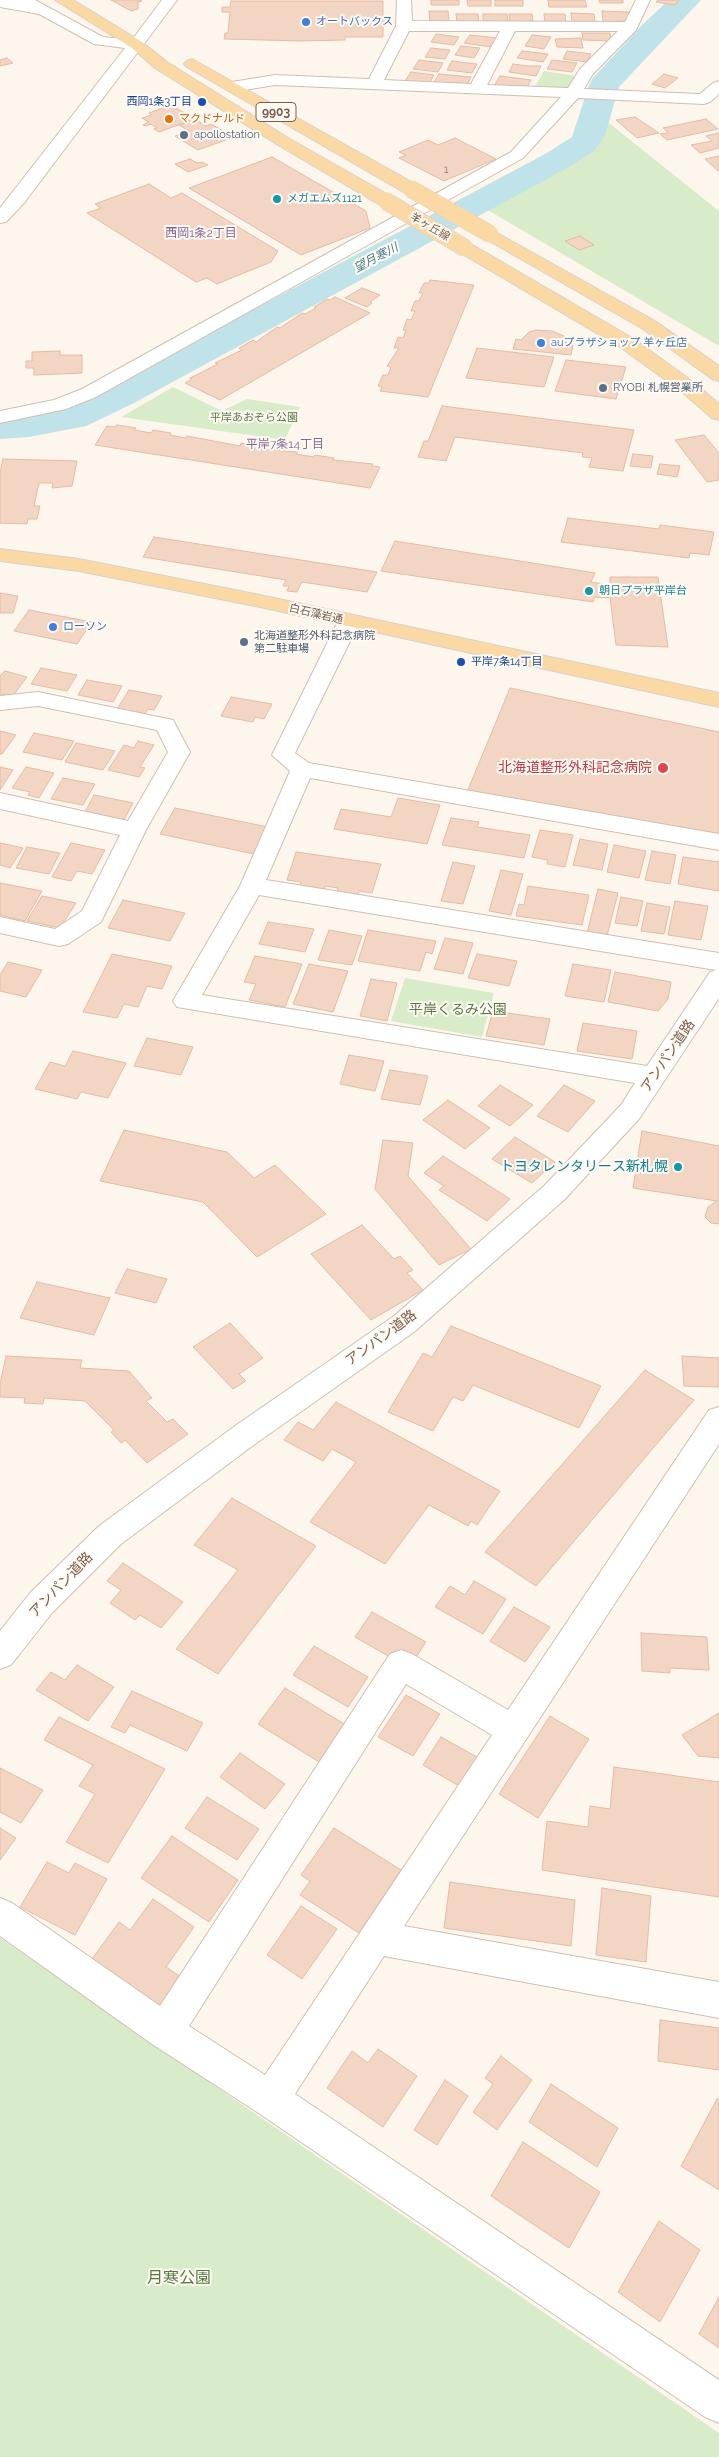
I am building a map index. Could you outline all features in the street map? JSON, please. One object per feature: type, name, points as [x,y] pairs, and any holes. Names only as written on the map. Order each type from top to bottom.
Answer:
[{"type":"main road","name":"羊ヶ丘線","points":[[67,1],[137,45],[169,70],[284,142],[627,343],[689,388],[719,414]]},
{"type":"main road","name":"羊ヶ丘線","points":[[137,45],[174,54],[649,325],[719,375]]},
{"type":"main road","name":"白石藻岩通","points":[[0,554],[79,565],[719,700]]},
{"type":"street","points":[[24,0],[99,40],[137,45]]},
{"type":"street","points":[[0,218],[18,199],[170,0]]},
{"type":"street","points":[[374,85],[404,26],[404,0]]},
{"type":"street","points":[[0,416],[59,405],[89,393],[517,155],[576,95],[586,72],[631,27],[643,0]]},
{"type":"street","points":[[0,3],[40,10]]},
{"type":"street","points":[[404,26],[631,27]]},
{"type":"street","points":[[476,90],[510,27]]},
{"type":"street","points":[[232,87],[274,80],[576,95],[713,97]]},
{"type":"street","points":[[349,621],[283,755],[302,769],[719,842]]},
{"type":"street","points":[[0,702],[38,699],[165,725],[179,752],[134,830],[92,916],[60,938],[0,925]]},
{"type":"street","points":[[302,769],[252,886],[186,1001],[654,1077]]},
{"type":"street","points":[[0,801],[134,830]]},
{"type":"street","points":[[252,886],[719,962]]},
{"type":"street","name":"アンパン道路","points":[[0,1655],[41,1603],[110,1535],[245,1435],[404,1324],[546,1199],[630,1112],[719,978]]},
{"type":"street","points":[[270,2099],[719,1419]]},
{"type":"street","points":[[165,2031],[401,1664],[514,1731]]},
{"type":"street","points":[[0,1915],[165,2031],[270,2099],[719,2403]]},
{"type":"street","points":[[377,1938],[719,2000]]},
{"type":"green space","points":[[544,71],[577,76],[571,92],[532,91]]},
{"type":"green space","points":[[609,123],[719,211],[719,346],[486,209],[586,155]]},
{"type":"green space","name":"平岸あおぞら公園","points":[[173,387],[222,411],[247,399],[300,407],[285,440],[121,417]]},
{"type":"green space","name":"平岸くるみ公園","points":[[405,978],[494,993],[482,1037],[391,1021]]},
{"type":"green space","name":"月寒公園","points":[[0,1938],[719,2433],[719,2457],[0,2457]]},
{"type":"building","points":[[111,0],[142,1],[138,2],[138,9],[131,11]]},
{"type":"building","points":[[431,0],[459,0],[459,5],[431,5]]},
{"type":"building","points":[[467,0],[491,0],[491,6],[468,6]]},
{"type":"building","points":[[495,0],[523,0],[523,6],[495,6]]},
{"type":"building","points":[[548,0],[585,0],[587,7],[549,7]]},
{"type":"building","points":[[599,0],[623,0],[623,3],[600,3]]},
{"type":"building","points":[[658,0],[679,0],[675,5],[656,2]]},
{"type":"building","name":"オートバックス","points":[[231,1],[383,1],[383,37],[345,37],[345,40],[301,41],[224,39],[225,33],[228,33],[230,12],[222,12],[222,7],[230,7]]},
{"type":"building","points":[[429,11],[448,11],[449,21],[430,21]]},
{"type":"building","points":[[602,11],[629,12],[630,21],[603,22]]},
{"type":"building","points":[[571,13],[594,14],[595,22],[572,22]]},
{"type":"building","points":[[456,14],[478,14],[479,23],[457,23]]},
{"type":"building","points":[[483,14],[507,14],[508,22],[483,22]]},
{"type":"building","points":[[509,14],[532,14],[533,22],[510,22]]},
{"type":"building","points":[[544,14],[565,14],[566,23],[545,23]]},
{"type":"building","points":[[582,33],[610,33],[611,41],[583,40]]},
{"type":"building","points":[[436,34],[459,37],[454,45],[431,42]]},
{"type":"building","points":[[470,35],[498,38],[492,47],[464,43]]},
{"type":"building","points":[[532,35],[551,37],[544,49],[525,46]]},
{"type":"building","points":[[581,38],[583,48],[557,47],[555,39]]},
{"type":"building","points":[[461,46],[480,48],[474,58],[455,55]]},
{"type":"building","points":[[431,48],[450,50],[445,59],[425,57]]},
{"type":"building","points":[[522,51],[548,54],[543,62],[517,58]]},
{"type":"building","points":[[567,51],[591,54],[587,62],[563,59]]},
{"type":"building","points":[[7,58],[13,63],[0,66],[0,60]]},
{"type":"building","points":[[419,60],[443,63],[438,72],[413,69]]},
{"type":"building","points":[[552,60],[577,63],[572,72],[547,69]]},
{"type":"building","points":[[452,61],[477,64],[472,73],[447,70]]},
{"type":"building","points":[[513,64],[541,66],[536,76],[509,72]]},
{"type":"building","points":[[411,72],[434,75],[429,84],[405,81]]},
{"type":"building","points":[[439,74],[471,77],[467,85],[434,82]]},
{"type":"building","points":[[664,74],[678,78],[665,88],[652,84]]},
{"type":"building","points":[[500,76],[531,80],[526,90],[494,86]]},
{"type":"building","name":"マクドナルド","points":[[171,105],[195,119],[159,132],[151,124],[143,125],[149,122],[142,118],[152,115],[149,113]]},
{"type":"building","points":[[635,117],[659,133],[637,138],[616,120]]},
{"type":"building","points":[[195,119],[206,126],[211,124],[234,137],[198,150],[175,136],[189,131],[179,125]]},
{"type":"building","points":[[706,119],[718,129],[667,140],[660,134],[669,133],[663,128]]},
{"type":"building","points":[[719,133],[719,148],[700,153],[691,145],[712,141],[706,136]]},
{"type":"building","points":[[455,138],[496,159],[444,181],[399,158],[406,155],[399,152],[428,140],[438,145]]},
{"type":"building","points":[[719,156],[719,171],[718,171],[705,159]]},
{"type":"building","name":"メガエムズ1121","points":[[272,157],[366,211],[370,228],[301,255],[189,188]]},
{"type":"building","points":[[190,159],[197,163],[202,162],[208,165],[188,172],[175,164]]},
{"type":"building","points":[[149,184],[171,198],[182,193],[278,251],[271,262],[217,284],[207,278],[196,282],[87,213],[101,208],[95,204]]},
{"type":"building","points":[[580,236],[594,245],[579,250],[565,241]]},
{"type":"building","points":[[430,280],[474,285],[428,397],[380,391],[382,387],[378,386],[383,375],[388,375],[391,367],[387,366],[399,348],[394,348],[398,337],[403,338],[406,330],[403,330],[407,319],[411,320],[415,311],[411,311],[415,301],[419,301],[423,293],[419,293],[424,283],[429,283]]},
{"type":"building","points":[[362,288],[380,295],[370,302],[372,303],[367,307],[345,298]]},
{"type":"building","points":[[335,297],[370,313],[220,400],[185,383],[192,379],[190,378],[218,364],[215,363],[242,350],[239,348],[253,340],[256,342],[277,327],[280,328],[302,313],[305,314],[327,299],[330,300]]},
{"type":"building","name":"auプラザショップ 羊ヶ丘店","points":[[536,330],[552,331],[564,336],[567,345],[573,345],[571,355],[513,349],[516,339],[521,340],[529,332]]},
{"type":"building","points":[[477,348],[554,357],[544,387],[466,378]]},
{"type":"building","points":[[60,351],[60,355],[82,355],[82,373],[34,375],[34,368],[26,368],[26,361],[32,361],[32,352]]},
{"type":"building","points":[[566,360],[626,367],[616,399],[555,391]]},
{"type":"building","points":[[442,406],[634,430],[623,471],[589,467],[592,458],[582,457],[583,453],[455,437],[446,461],[418,457],[424,441],[428,441]]},
{"type":"building","points":[[117,425],[151,433],[153,430],[186,438],[187,436],[240,446],[241,443],[261,447],[260,449],[298,452],[296,454],[314,457],[315,455],[334,458],[333,460],[373,464],[372,466],[380,467],[370,488],[95,445],[107,426],[115,427]]},
{"type":"building","points":[[704,435],[719,453],[719,480],[707,482],[675,440]]},
{"type":"building","points":[[633,454],[653,456],[651,468],[630,466]]},
{"type":"building","points":[[3,459],[77,461],[72,486],[52,488],[53,483],[39,483],[34,506],[40,506],[37,519],[28,519],[27,524],[0,523],[0,473]]},
{"type":"building","points":[[660,464],[680,466],[677,477],[657,474]]},
{"type":"building","points":[[568,518],[659,529],[660,525],[714,532],[709,555],[690,553],[689,558],[561,542]]},
{"type":"building","points":[[154,537],[377,572],[367,592],[302,582],[297,592],[287,591],[289,586],[283,586],[286,580],[143,557]]},
{"type":"building","name":"朝日プラザ平岸台","points":[[395,541],[595,573],[591,582],[610,585],[610,577],[658,577],[668,647],[616,645],[610,598],[595,597],[593,602],[381,571]]},
{"type":"building","points":[[0,593],[18,596],[13,613],[0,613]]},
{"type":"building","name":"ローソン","points":[[29,610],[92,622],[77,644],[14,631]]},
{"type":"building","points":[[41,668],[77,675],[67,691],[31,684]]},
{"type":"building","points":[[5,671],[27,677],[12,697],[0,694],[0,676]]},
{"type":"building","points":[[87,680],[122,686],[113,702],[78,695]]},
{"type":"building","points":[[510,688],[719,732],[719,835],[467,792]]},
{"type":"building","points":[[129,690],[162,696],[154,710],[148,709],[145,714],[117,709]]},
{"type":"building","points":[[231,697],[272,704],[264,719],[255,717],[253,722],[221,716]]},
{"type":"building","points":[[0,731],[16,735],[2,754],[0,754]]},
{"type":"building","points":[[34,733],[74,741],[62,760],[23,752]]},
{"type":"building","points":[[138,741],[154,745],[140,767],[145,768],[139,777],[108,770],[124,745],[134,748]]},
{"type":"building","points":[[76,743],[115,751],[103,770],[65,762]]},
{"type":"building","points":[[0,767],[13,770],[0,790]]},
{"type":"building","points":[[26,767],[54,773],[39,798],[28,795],[30,792],[12,788]]},
{"type":"building","points":[[63,778],[95,784],[83,805],[51,799]]},
{"type":"building","points":[[94,795],[133,803],[124,820],[85,812]]},
{"type":"building","points":[[398,798],[440,805],[427,844],[334,829],[341,809],[391,817]]},
{"type":"building","points":[[175,808],[268,827],[254,854],[160,834]]},
{"type":"building","points":[[451,818],[479,822],[477,827],[530,835],[524,858],[442,845]]},
{"type":"building","points":[[540,830],[573,835],[565,867],[547,864],[548,860],[532,857]]},
{"type":"building","points":[[580,839],[608,844],[602,870],[573,865]]},
{"type":"building","points":[[0,843],[23,848],[10,868],[0,865]]},
{"type":"building","points":[[71,843],[105,850],[92,874],[77,871],[71,881],[52,877]]},
{"type":"building","points":[[614,845],[646,851],[639,878],[607,872]]},
{"type":"building","points":[[27,847],[60,853],[49,874],[16,868]]},
{"type":"building","points":[[652,851],[676,855],[670,884],[645,880]]},
{"type":"building","points":[[296,852],[381,864],[372,893],[359,891],[358,897],[336,893],[338,888],[325,886],[324,890],[300,887],[301,882],[287,880]]},
{"type":"building","points":[[683,857],[719,862],[719,891],[678,884]]},
{"type":"building","points":[[453,862],[475,866],[463,904],[441,901]]},
{"type":"building","points":[[501,870],[523,874],[511,915],[489,911]]},
{"type":"building","points":[[0,883],[42,891],[25,921],[0,915]]},
{"type":"building","points":[[528,886],[589,895],[582,925],[516,916],[519,904],[524,905]]},
{"type":"building","points":[[598,889],[618,893],[607,936],[587,933]]},
{"type":"building","points":[[42,896],[76,903],[60,928],[27,921]]},
{"type":"building","points":[[621,897],[643,901],[637,926],[615,923]]},
{"type":"building","points":[[123,900],[185,913],[170,941],[108,928]]},
{"type":"building","points":[[675,901],[708,906],[701,940],[668,935]]},
{"type":"building","points":[[647,903],[670,907],[664,934],[641,931]]},
{"type":"building","points":[[268,922],[314,929],[305,952],[259,944]]},
{"type":"building","points":[[329,930],[362,936],[352,965],[318,960]]},
{"type":"building","points":[[368,930],[436,941],[432,954],[426,952],[420,971],[358,961]]},
{"type":"building","points":[[445,938],[473,943],[463,974],[434,969]]},
{"type":"building","points":[[112,954],[172,966],[162,989],[147,986],[138,1007],[124,1004],[117,1018],[83,1012]]},
{"type":"building","points":[[477,954],[517,961],[509,986],[468,978]]},
{"type":"building","points":[[255,956],[302,964],[285,1007],[249,1000],[256,984],[244,982]]},
{"type":"building","points":[[8,962],[42,970],[26,997],[0,991],[0,975]]},
{"type":"building","points":[[309,964],[348,971],[333,1012],[293,1004]]},
{"type":"building","points":[[573,964],[611,970],[604,1002],[565,996]]},
{"type":"building","points":[[615,972],[671,982],[668,999],[658,1011],[608,1002]]},
{"type":"building","points":[[371,979],[397,983],[387,1021],[360,1016]]},
{"type":"building","points":[[493,1011],[550,1019],[544,1045],[486,1036]]},
{"type":"building","points":[[583,1023],[637,1031],[632,1059],[577,1051]]},
{"type":"building","points":[[147,1038],[193,1047],[181,1075],[134,1066]]},
{"type":"building","points":[[73,1051],[126,1063],[108,1098],[81,1092],[77,1099],[35,1089],[50,1062],[65,1066]]},
{"type":"building","points":[[349,1055],[384,1061],[375,1091],[340,1084]]},
{"type":"building","points":[[390,1070],[428,1076],[420,1105],[381,1099]]},
{"type":"building","points":[[500,1085],[533,1105],[510,1126],[478,1106]]},
{"type":"building","points":[[564,1085],[595,1101],[568,1132],[537,1116]]},
{"type":"building","points":[[448,1100],[490,1128],[465,1149],[423,1120]]},
{"type":"building","points":[[124,1130],[227,1152],[254,1178],[275,1165],[326,1214],[257,1257],[203,1202],[100,1181]]},
{"type":"building","name":"トヨタレンタリース新札幌","points":[[642,1131],[719,1146],[719,1224],[711,1223],[705,1217],[708,1207],[717,1201],[633,1188]]},
{"type":"building","points":[[515,1137],[555,1162],[532,1183],[492,1159]]},
{"type":"building","points":[[383,1140],[413,1143],[408,1176],[471,1249],[439,1265],[375,1189]]},
{"type":"building","points":[[443,1156],[510,1199],[487,1221],[439,1190],[444,1186],[424,1173]]},
{"type":"building","points":[[362,1225],[394,1259],[400,1256],[413,1270],[407,1273],[423,1290],[371,1320],[311,1254]]},
{"type":"building","points":[[127,1269],[167,1279],[156,1303],[115,1293]]},
{"type":"building","points":[[37,1282],[110,1298],[94,1335],[20,1318]]},
{"type":"building","points":[[230,1323],[263,1358],[239,1374],[246,1381],[233,1389],[193,1347]]},
{"type":"building","points":[[451,1326],[601,1386],[579,1428],[473,1385],[463,1401],[453,1397],[433,1431],[388,1412],[423,1353],[432,1357]]},
{"type":"building","points":[[6,1356],[82,1360],[80,1368],[129,1371],[152,1398],[146,1401],[167,1422],[173,1419],[188,1434],[147,1463],[125,1440],[121,1443],[111,1432],[114,1430],[85,1401],[44,1398],[43,1404],[24,1403],[25,1398],[0,1397],[0,1384]]},
{"type":"building","points":[[682,1356],[719,1358],[719,1387],[684,1386]]},
{"type":"building","points":[[645,1370],[694,1400],[536,1586],[485,1552]]},
{"type":"building","points":[[336,1402],[500,1491],[477,1525],[471,1521],[468,1526],[429,1505],[385,1564],[310,1522],[356,1462],[332,1449],[323,1461],[284,1440],[298,1422],[313,1430]]},
{"type":"building","points":[[232,1498],[316,1546],[218,1674],[176,1649],[238,1570],[194,1545]]},
{"type":"building","points":[[123,1563],[183,1602],[161,1628],[140,1615],[135,1620],[110,1603],[121,1590],[107,1581]]},
{"type":"building","points":[[474,1581],[506,1599],[483,1634],[435,1607],[450,1586],[465,1595]]},
{"type":"building","points":[[514,1607],[550,1627],[525,1662],[490,1641]]},
{"type":"building","points":[[372,1612],[426,1642],[409,1668],[355,1637]]},
{"type":"building","points":[[641,1633],[707,1637],[709,1670],[670,1668],[670,1673],[642,1671]]},
{"type":"building","points":[[314,1646],[368,1677],[348,1707],[293,1675]]},
{"type":"building","points":[[77,1665],[114,1687],[88,1721],[36,1690],[51,1672],[65,1680]]},
{"type":"building","points":[[285,1688],[351,1728],[324,1765],[258,1724]]},
{"type":"building","points":[[132,1691],[203,1723],[187,1751],[130,1725],[125,1733],[111,1727]]},
{"type":"building","points":[[406,1695],[440,1714],[413,1756],[378,1737]]},
{"type":"building","points":[[719,1713],[719,1758],[698,1756],[682,1735]]},
{"type":"building","points":[[550,1716],[589,1739],[538,1818],[499,1794]]},
{"type":"building","points":[[59,1717],[165,1769],[108,1863],[66,1842],[95,1794],[79,1786],[93,1765],[44,1740]]},
{"type":"building","points":[[441,1737],[477,1757],[459,1786],[423,1765]]},
{"type":"building","points":[[240,1753],[285,1784],[265,1809],[220,1777]]},
{"type":"building","points":[[614,1767],[719,1782],[719,1897],[542,1870],[547,1821],[588,1827],[590,1806],[610,1809]]},
{"type":"building","points":[[0,1768],[43,1790],[21,1823],[0,1812]]},
{"type":"building","points":[[207,1797],[259,1829],[237,1860],[185,1828]]},
{"type":"building","points":[[0,1828],[16,1838],[0,1860]]},
{"type":"building","points":[[334,1828],[401,1870],[359,1933],[300,1895],[310,1881],[301,1875]]},
{"type":"building","points":[[172,1836],[238,1880],[209,1922],[141,1878]]},
{"type":"building","points":[[47,1862],[69,1873],[75,1863],[107,1879],[75,1935],[20,1907]]},
{"type":"building","points":[[450,1882],[575,1900],[571,1946],[444,1928]]},
{"type":"building","points":[[602,1888],[651,1896],[646,1962],[596,1955]]},
{"type":"building","points":[[153,1899],[194,1927],[166,1967],[190,1983],[162,2013],[89,1963],[119,1922],[130,1930]]},
{"type":"building","points":[[301,1906],[337,1929],[302,1979],[267,1955]]},
{"type":"building","points":[[660,2020],[719,2028],[719,2070],[658,2061]]},
{"type":"building","points":[[378,2049],[417,2076],[383,2127],[327,2088],[352,2051],[368,2063]]},
{"type":"building","points":[[501,2056],[532,2080],[497,2130],[473,2112],[493,2084],[485,2078]]},
{"type":"building","points":[[445,2080],[468,2096],[437,2145],[414,2130]]},
{"type":"building","points":[[551,2084],[618,2128],[597,2167],[529,2122]]},
{"type":"building","points":[[717,2099],[719,2100],[719,2190],[681,2166]]},
{"type":"building","points":[[523,2142],[600,2192],[569,2248],[491,2196]]},
{"type":"building","points":[[659,2221],[700,2250],[660,2322],[618,2292]]},
{"type":"building","points":[[719,2297],[719,2348],[699,2334]]},
{"type":"waterway","name":"望月寒川","points":[[0,428],[29,426],[73,418],[121,395],[558,160],[583,144],[589,135],[604,85],[654,30],[686,0]]},
{"type":"place","name":"オートバックス","points":[[306,22]]},
{"type":"place","name":"西岡1条3丁目","points":[[202,102]]},
{"type":"place","name":"マクドナルド","points":[[169,119]]},
{"type":"place","name":"apollostation","points":[[184,135]]},
{"type":"place","name":"メガエムズ1121","points":[[277,199]]},
{"type":"place","name":"auプラザショップ 羊ヶ丘店","points":[[541,343]]},
{"type":"place","name":"RYOBI 札幌営業所","points":[[603,388]]},
{"type":"place","name":"朝日プラザ平岸台","points":[[589,591]]},
{"type":"place","name":"ローソン","points":[[53,627]]},
{"type":"place","name":"北海道整形外科記念病院 第二駐車場","points":[[244,642]]},
{"type":"place","name":"平岸7条14丁目","points":[[461,662]]},
{"type":"place","name":"北海道整形外科記念病院","points":[[663,768]]},
{"type":"place","name":"トヨタレンタリース新札幌","points":[[678,1167]]},
{"type":"district","name":"西岡1条2丁目","points":[[201,233]]},
{"type":"district","name":"平岸7条14丁目","points":[[285,444]]}]
